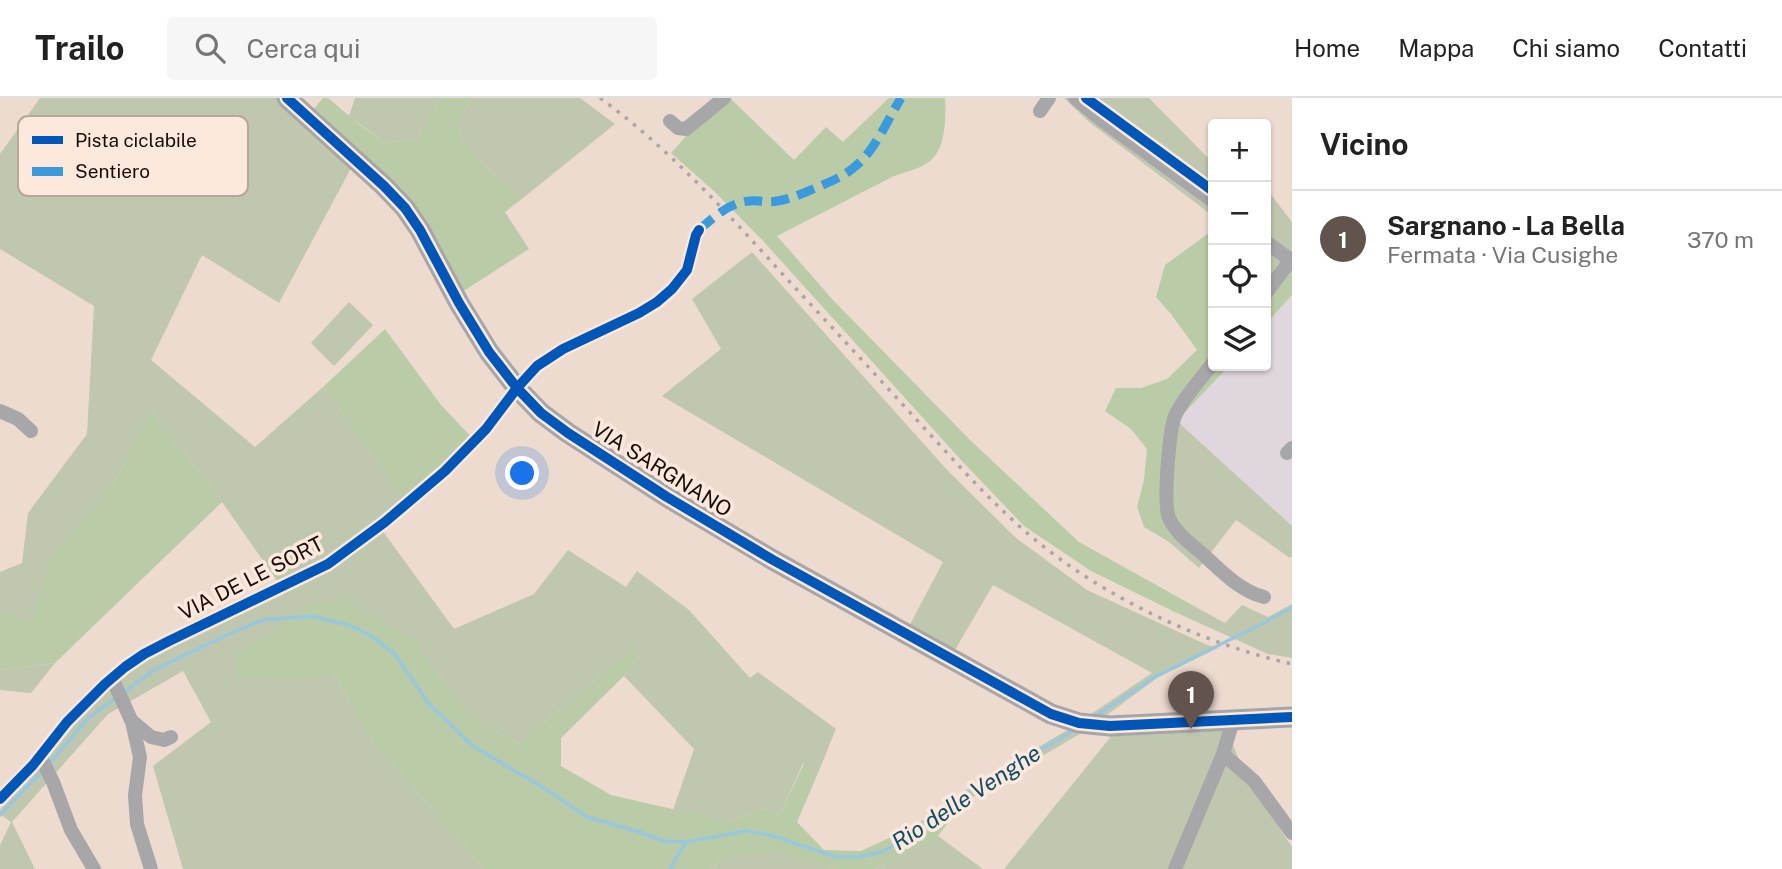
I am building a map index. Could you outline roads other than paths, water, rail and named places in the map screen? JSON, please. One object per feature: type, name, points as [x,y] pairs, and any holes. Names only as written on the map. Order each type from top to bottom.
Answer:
[{"type":"street","name":"VIA SARGNANO","points":[[287,98],[405,208],[489,352],[517,388],[541,412],[568,433],[678,504],[773,560],[1051,714],[1086,723],[1129,726],[1292,716]]},
{"type":"street","points":[[670,121],[678,128],[686,129],[724,98]]},
{"type":"street","points":[[1040,111],[1049,98]]},
{"type":"street","points":[[1075,98],[1208,197]]},
{"type":"street","name":"VIA DE LE SORT","points":[[0,799],[41,759],[67,722],[114,684],[125,667],[144,654],[328,564],[385,522],[445,471],[486,429],[537,366],[550,356],[657,302],[681,280],[687,270],[699,230]]},
{"type":"street","points":[[1270,245],[1291,260],[1271,286]]},
{"type":"street","points":[[1208,370],[1176,416],[1165,499],[1167,511],[1170,521],[1178,531],[1220,570],[1244,589],[1264,597]]},
{"type":"street","points":[[0,411],[18,419],[31,431]]},
{"type":"street","points":[[114,684],[131,721],[140,757],[135,795],[137,824],[151,869]]},
{"type":"street","points":[[1175,869],[1223,754],[1231,719]]},
{"type":"street","points":[[131,721],[151,737],[164,740],[171,737]]},
{"type":"street","points":[[1223,754],[1254,781],[1292,833]]},
{"type":"street","points":[[41,759],[51,777],[71,830],[94,869]]},
{"type":"waterway","name":"Rio delle Venghe","points":[[1094,717],[1158,675],[1292,607]]},
{"type":"waterway","name":"Rio delle Venghe","points":[[123,693],[154,670],[263,620],[311,616],[349,625],[370,635],[395,654],[428,703],[473,746],[587,817],[664,841],[686,842],[746,831],[770,835],[836,857],[858,857],[882,852],[915,833],[958,798],[1073,731]]},
{"type":"waterway","name":"Rio delle Venghe","points":[[50,763],[88,718],[116,698]]},
{"type":"waterway","name":"Rio delle Venghe","points":[[0,815],[42,771]]},
{"type":"waterway","points":[[670,869],[686,842]]},
{"type":"railway","points":[[600,98],[651,139],[698,184],[969,476],[1033,538],[1091,580],[1155,616],[1223,644],[1292,664]]},
{"type":"place","name":"Sargnano - La Bella","points":[[1191,729]]}]
